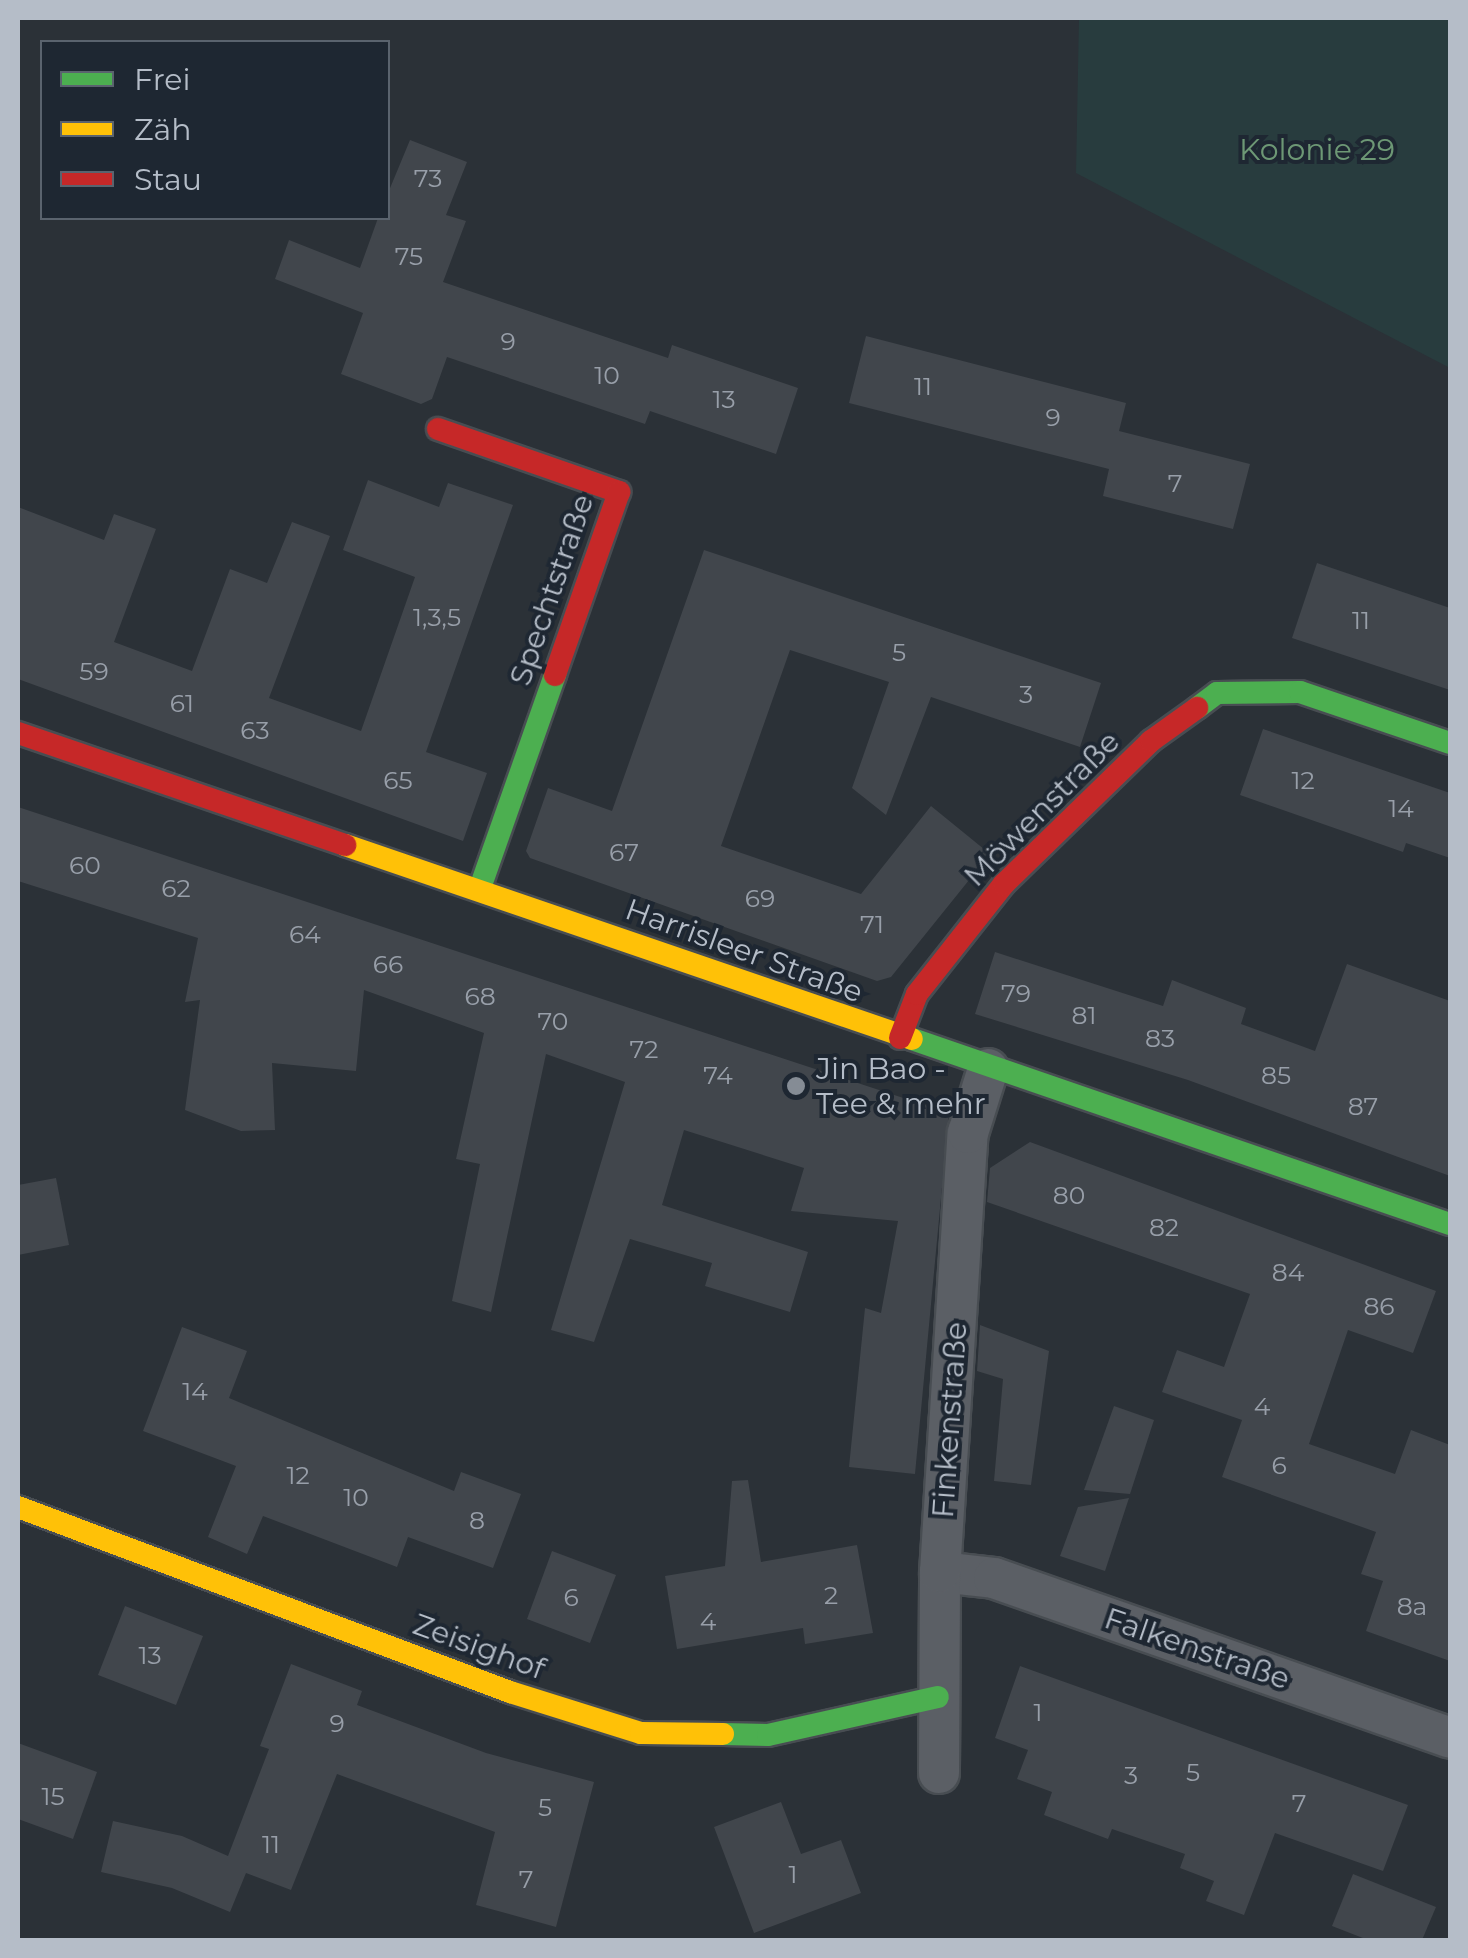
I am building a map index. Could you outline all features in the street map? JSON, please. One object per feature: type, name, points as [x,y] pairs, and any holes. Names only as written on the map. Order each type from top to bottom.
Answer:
[{"type":"street","name":"Spechtstraße","points":[[438,429],[619,492],[480,888]]},
{"type":"street","name":"Möwenstraße","points":[[900,1038],[917,994],[1004,884],[1150,741],[1217,693],[1300,692],[1450,743]]},
{"type":"street","name":"Harrisleer Straße","points":[[18,733],[480,888],[988,1069],[1450,1224]]},
{"type":"street","name":"Finkenstraße","points":[[939,1773],[940,1572],[968,1133],[988,1069]]},
{"type":"street","name":"Zeisighof","points":[[18,1507],[510,1692],[641,1733],[768,1735],[938,1697]]},
{"type":"street","name":"Falkenstraße","points":[[940,1572],[994,1578],[1450,1738]]},
{"type":"green space","name":"Kolonie 29","points":[[1079,18],[1450,18],[1450,368],[1076,173]]},
{"type":"building","points":[[410,140],[467,162],[446,215],[466,221],[443,282],[668,358],[672,345],[798,388],[776,454],[650,411],[645,424],[447,357],[432,399],[421,404],[341,374],[363,313],[275,279],[289,240],[360,268],[377,220],[390,220],[390,188]]},
{"type":"building","points":[[866,336],[1126,403],[1119,431],[1250,464],[1233,529],[1103,496],[1109,469],[849,403]]},
{"type":"building","points":[[368,480],[439,507],[448,483],[513,505],[426,752],[487,773],[463,841],[18,679],[18,507],[104,540],[114,514],[156,529],[114,642],[192,671],[230,569],[267,583],[292,522],[330,536],[269,698],[361,731],[415,577],[343,550]]},
{"type":"building","points":[[704,550],[1101,683],[1080,747],[931,697],[886,815],[852,788],[889,682],[790,650],[721,846],[861,894],[931,806],[990,854],[891,977],[877,981],[530,858],[526,851],[548,788],[612,811]]},
{"type":"building","points":[[1317,563],[1450,608],[1450,690],[1292,638]]},
{"type":"building","points":[[1263,729],[1450,793],[1450,858],[1406,843],[1403,852],[1240,795]]},
{"type":"building","points":[[18,807],[949,1113],[915,1474],[849,1467],[865,1308],[881,1313],[898,1221],[791,1211],[804,1168],[684,1130],[662,1205],[808,1252],[790,1312],[705,1286],[712,1263],[630,1239],[594,1342],[551,1330],[625,1082],[546,1054],[491,1312],[452,1301],[480,1164],[456,1159],[484,1033],[364,990],[356,1071],[272,1063],[275,1130],[241,1131],[185,1110],[200,1000],[185,1002],[198,938],[18,881]]},
{"type":"building","points":[[995,952],[1163,1006],[1172,980],[1246,1008],[1241,1024],[1315,1051],[1347,964],[1450,1001],[1450,1176],[1188,1080],[975,1014]]},
{"type":"building","points":[[1030,1142],[1436,1291],[1413,1353],[1348,1330],[1309,1444],[1395,1474],[1411,1430],[1450,1445],[1450,1661],[1366,1631],[1383,1581],[1361,1574],[1376,1532],[1222,1477],[1242,1420],[1162,1392],[1177,1350],[1224,1367],[1250,1294],[987,1202],[990,1168]]},
{"type":"building","points":[[56,1178],[69,1245],[18,1255],[18,1185]]},
{"type":"building","points":[[980,1325],[1049,1351],[1031,1485],[994,1481],[1003,1379],[977,1371]]},
{"type":"building","points":[[182,1327],[247,1351],[229,1398],[454,1491],[461,1472],[521,1494],[493,1568],[408,1537],[397,1567],[263,1516],[247,1554],[208,1537],[236,1466],[143,1431]]},
{"type":"building","points":[[1114,1406],[1154,1420],[1130,1494],[1084,1490]]},
{"type":"building","points":[[748,1480],[761,1562],[857,1545],[873,1633],[805,1644],[803,1628],[677,1649],[665,1576],[725,1566],[732,1481]]},
{"type":"building","points":[[1129,1498],[1105,1571],[1060,1556],[1078,1507]]},
{"type":"building","points":[[552,1551],[616,1575],[590,1643],[527,1619]]},
{"type":"building","points":[[125,1606],[203,1636],[176,1705],[98,1675]]},
{"type":"building","points":[[291,1664],[362,1691],[357,1705],[486,1753],[594,1782],[556,1927],[476,1905],[495,1832],[337,1774],[291,1890],[246,1873],[230,1912],[172,1888],[101,1872],[113,1821],[182,1836],[228,1856],[269,1749],[260,1746]]},
{"type":"building","points":[[1020,1666],[1408,1805],[1383,1871],[1275,1833],[1244,1915],[1206,1901],[1214,1881],[1180,1868],[1185,1854],[1112,1829],[1108,1839],[1044,1815],[1052,1792],[1017,1779],[1028,1750],[995,1738]]},
{"type":"building","points":[[18,1743],[97,1772],[73,1839],[18,1819]]},
{"type":"building","points":[[781,1802],[801,1854],[841,1840],[861,1893],[754,1933],[714,1827]]},
{"type":"building","points":[[1353,1874],[1436,1907],[1422,1940],[1368,1940],[1332,1926]]},
{"type":"traffic: fast","points":[[480,888],[555,675]]},
{"type":"traffic: fast","points":[[1197,708],[1217,693],[1300,692],[1450,743]]},
{"type":"traffic: fast","points":[[912,1039],[1450,1224]]},
{"type":"traffic: fast","points":[[723,1734],[768,1735],[938,1697]]},
{"type":"traffic: slow","points":[[345,845],[912,1039]]},
{"type":"traffic: slow","points":[[18,1507],[510,1692],[641,1733],[723,1734]]},
{"type":"traffic: jam","points":[[438,429],[619,492],[555,675]]},
{"type":"traffic: jam","points":[[900,1038],[917,994],[1004,884],[1151,741],[1197,708]]},
{"type":"traffic: jam","points":[[18,733],[345,845]]},
{"type":"place","name":"Jin Bao - Tee & mehr","points":[[796,1086]]}]
